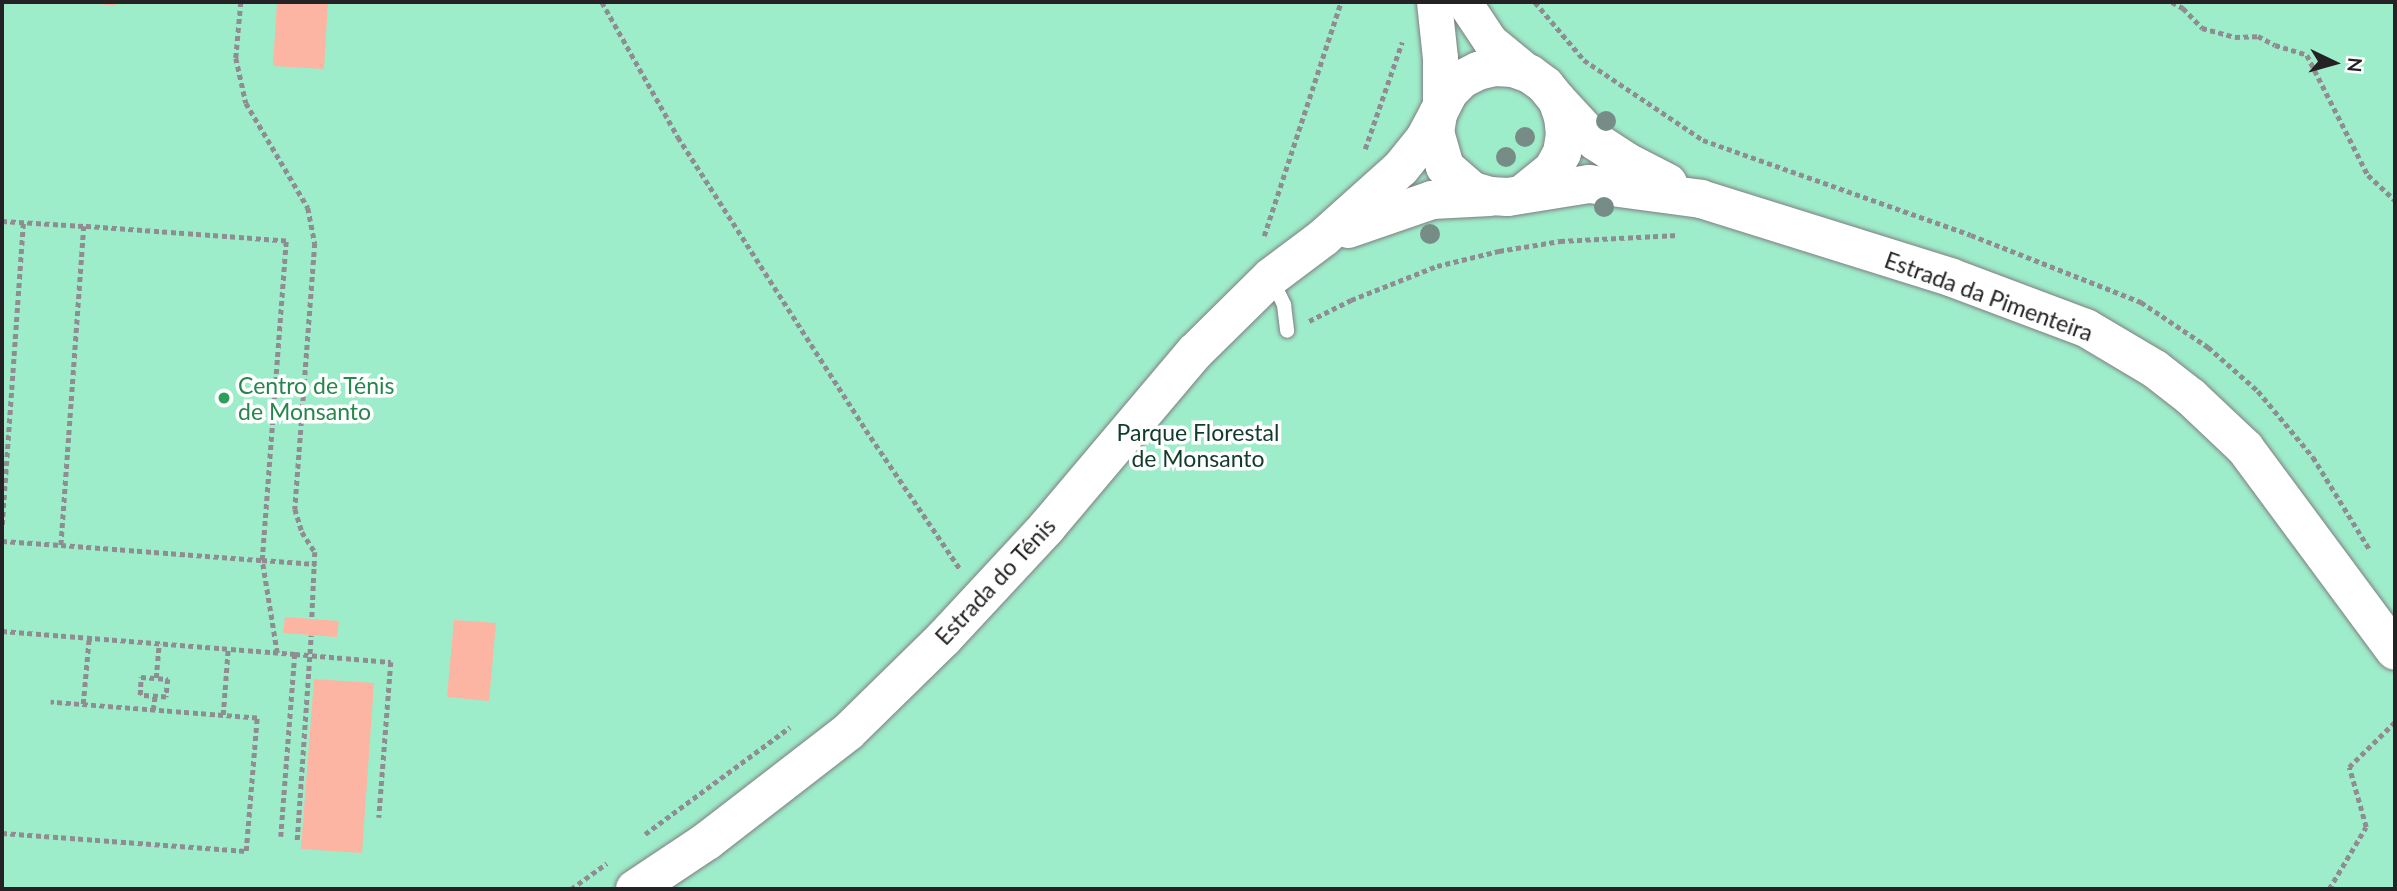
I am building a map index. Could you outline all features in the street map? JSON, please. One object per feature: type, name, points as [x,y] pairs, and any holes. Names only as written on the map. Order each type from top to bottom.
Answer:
[{"type":"main road","points":[[1495,67],[1513,68],[1543,87],[1564,126],[1562,153],[1553,169],[1508,194],[1473,191],[1445,167],[1435,132],[1439,111],[1462,79],[1495,67]]},
{"type":"main road","name":"Estrada da Pimenteira","points":[[1543,87],[1595,141],[1627,162],[1701,200]]},
{"type":"main road","name":"Estrada do Ténis","points":[[1323,238],[1401,168],[1424,140],[1439,111]]},
{"type":"main road","name":"Estrada da Pimenteira","points":[[1508,194],[1589,184],[1701,200],[1950,277],[2086,328],[2155,369],[2191,397],[2245,448],[2395,651]]},
{"type":"main road","name":"Estrada do Ténis","points":[[635,889],[707,841],[848,732],[944,638],[1047,527],[1195,352],[1263,261],[1396,210],[1432,200],[1508,194]]},
{"type":"street","points":[[1434,2],[1440,58],[1439,111]]},
{"type":"street","name":"Estrada da Pimenteira","points":[[1464,2],[1490,41],[1543,87]]},
{"type":"lane","points":[[1263,261],[1284,305],[1287,331]]},
{"type":"path","points":[[241,2],[236,58],[246,103],[308,208],[313,223],[315,243],[295,509],[302,532],[315,552],[312,619]]},
{"type":"path","points":[[602,2],[678,137],[866,430],[961,570]]},
{"type":"path","points":[[1263,261],[1264,236],[1341,2]]},
{"type":"path","points":[[1535,2],[1584,60],[1703,140],[1971,235],[1950,277]]},
{"type":"path","points":[[2172,2],[2202,28],[2235,37],[2258,36],[2275,46],[2307,55],[2368,175],[2395,200]]},
{"type":"path","points":[[2,221],[286,242],[262,560],[277,653]]},
{"type":"path","points":[[2,525],[23,222]]},
{"type":"path","points":[[61,545],[84,226]]},
{"type":"path","points":[[1287,331],[1351,300],[1437,267],[1474,257],[1560,241],[1690,235]]},
{"type":"path","points":[[2,541],[316,564]]},
{"type":"path","points":[[951,579],[968,562]]},
{"type":"path","points":[[2,631],[391,662],[379,818]]},
{"type":"path","points":[[297,840],[310,635]]},
{"type":"path","points":[[83,704],[89,638]]},
{"type":"path","points":[[156,678],[159,644]]},
{"type":"path","points":[[223,715],[228,649]]},
{"type":"path","points":[[281,836],[295,654]]},
{"type":"path","points":[[141,677],[156,678],[168,679],[166,697],[139,695],[141,677]]},
{"type":"path","points":[[153,710],[155,696]]},
{"type":"path","points":[[2,833],[246,851],[257,718],[51,702]]},
{"type":"path","points":[[636,841],[796,722]]},
{"type":"path","points":[[2329,889],[2366,827],[2349,767],[2395,722]]},
{"type":"path","points":[[572,889],[614,857]]},
{"type":"green space","name":"Parque Florestal de Monsanto","points":[[2,2],[2395,2],[2395,889],[2,889]]},
{"type":"building","points":[[82,2],[116,2],[116,6]]},
{"type":"building","points":[[277,2],[328,2],[324,69],[273,66]]},
{"type":"building","points":[[285,617],[339,621],[337,637],[283,633]]},
{"type":"building","points":[[454,620],[496,623],[489,701],[447,697]]},
{"type":"building","points":[[314,679],[374,683],[362,853],[301,849]]},
{"type":"place","name":"Centro de Ténis de Monsanto","points":[[224,398]]}]
